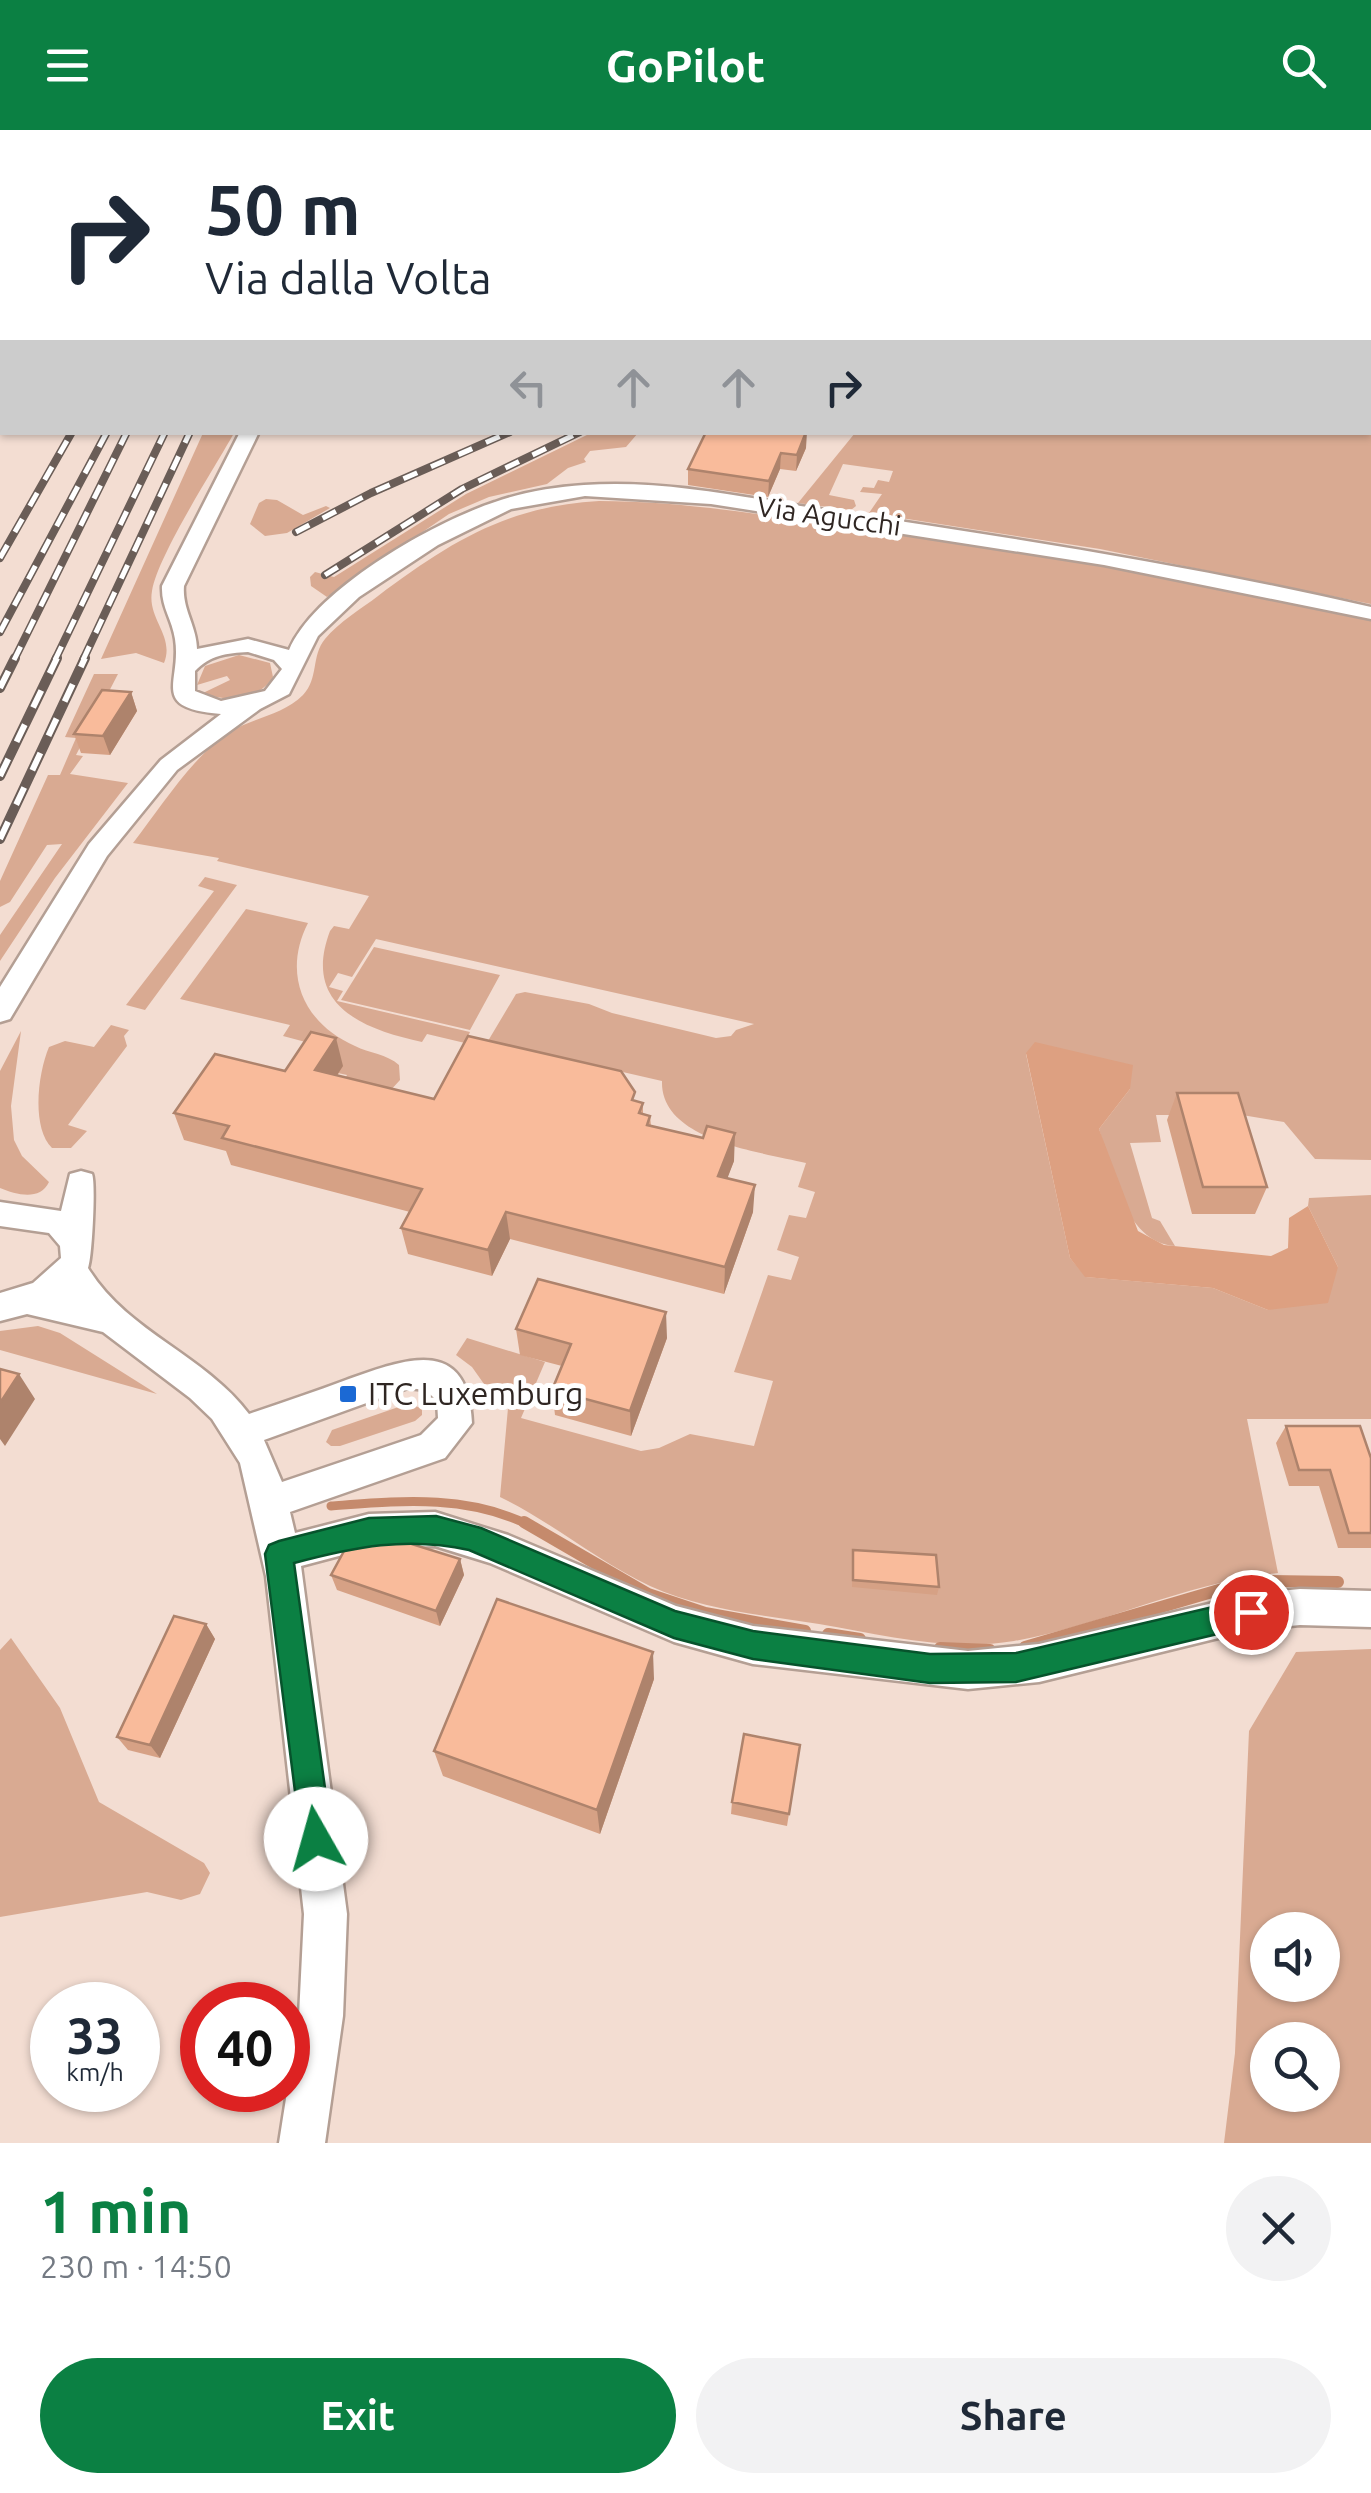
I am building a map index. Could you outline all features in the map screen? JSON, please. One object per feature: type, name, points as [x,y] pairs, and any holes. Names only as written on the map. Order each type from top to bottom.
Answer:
[{"type":"street","points":[[0,1012],[93,860],[168,766],[182,737],[190,699],[181,684],[185,669],[184,626],[172,604],[173,586],[248,435]]},
{"type":"street","name":"Via Agucchi","points":[[168,766],[212,730],[284,688],[290,681],[299,648],[316,624],[400,561],[464,522],[522,500],[593,490],[686,496],[1056,548],[1371,612]]},
{"type":"street","name":"Via Agucchi","points":[[185,669],[207,653],[316,624]]},
{"type":"street","points":[[184,626],[206,638],[279,652],[292,666]]},
{"type":"street","points":[[190,699],[225,708],[253,704]]},
{"type":"street","points":[[15,1219],[82,1182],[72,1254],[62,1282],[15,1305]]},
{"type":"street","points":[[15,1219],[57,1223],[72,1254],[78,1284],[106,1319],[192,1375],[218,1399],[243,1432],[270,1502],[326,1940],[318,2042],[302,2143]]},
{"type":"street","points":[[15,1305],[106,1319]]},
{"type":"street","points":[[243,1432],[408,1373],[436,1376],[454,1395],[455,1423],[433,1448],[270,1502]]},
{"type":"street","points":[[279,1554],[369,1531],[436,1529],[495,1546],[611,1599],[690,1628],[753,1645],[968,1670],[1038,1664],[1251,1612],[1300,1607],[1371,1609]]},
{"type":"shaded area","points":[[202,435],[233,435],[156,575],[152,601],[166,644],[164,663],[136,653],[101,659]]},
{"type":"shaded area","points":[[587,435],[636,435],[626,447],[590,451],[586,462],[568,468],[547,484],[489,497],[449,514],[327,597],[311,586],[310,577],[315,572],[334,577],[466,494]]},
{"type":"shaded area","points":[[853,435],[1371,435],[1371,604],[1100,549],[869,513],[882,494],[860,492],[863,487],[874,488],[878,480],[889,482],[893,471],[843,464],[829,495],[854,500],[856,506],[851,510],[798,503]]},
{"type":"shaded area","points":[[277,500],[303,515],[330,508],[287,533],[265,536],[250,524],[259,503]]},
{"type":"shaded area","points":[[599,501],[734,511],[996,548],[1184,580],[1371,619],[1371,1160],[1315,1159],[1284,1122],[1242,1115],[1156,1115],[1161,1142],[1130,1143],[1152,1218],[1160,1221],[1175,1246],[1158,1242],[1143,1232],[1123,1201],[1099,1129],[1130,1089],[1026,1054],[1070,1258],[1086,1277],[1213,1288],[1268,1310],[1338,1267],[1308,1206],[1309,1198],[1371,1195],[1371,1419],[1247,1419],[1278,1573],[1211,1585],[1014,1641],[941,1643],[691,1601],[630,1576],[500,1497],[508,1408],[491,1408],[490,1384],[484,1384],[472,1367],[456,1355],[467,1338],[545,1362],[521,1418],[641,1451],[659,1448],[690,1434],[754,1446],[773,1381],[734,1372],[768,1275],[791,1280],[799,1257],[777,1250],[789,1215],[806,1218],[815,1192],[798,1187],[806,1163],[717,1140],[677,1118],[666,1101],[662,1081],[500,1044],[485,1046],[516,994],[525,992],[589,1004],[716,1038],[731,1036],[736,1030],[754,1024],[376,939],[352,977],[338,973],[329,987],[343,991],[337,1001],[470,1032],[465,1043],[427,1034],[422,1042],[400,1037],[359,1021],[343,1009],[331,995],[324,978],[323,956],[330,931],[334,926],[349,929],[369,896],[217,861],[219,858],[133,843],[186,773],[222,737],[285,708],[303,695],[321,646],[350,616],[430,559],[481,530],[536,510]]},
{"type":"shaded area","points":[[239,655],[270,663],[273,677],[267,685],[242,697],[222,698],[203,693],[230,680],[227,676],[197,685],[205,666]]},
{"type":"shaded area","points":[[94,674],[118,674],[76,755],[83,756],[70,774],[128,783],[55,878],[0,961],[0,935],[62,844],[47,845],[10,902],[0,907],[0,881],[48,775],[60,775],[76,738],[65,737]]},
{"type":"shaded area","points":[[205,877],[237,885],[145,1010],[126,1005],[214,891],[198,886]]},
{"type":"shaded area","points":[[246,909],[308,923],[297,960],[302,995],[310,1010],[337,1036],[399,1065],[400,1080],[389,1092],[339,1090],[347,1075],[338,1073],[313,1044],[283,1036],[290,1025],[180,999]]},
{"type":"shaded area","points":[[374,947],[500,975],[470,1030],[341,1000]]},
{"type":"shaded area","points":[[111,1025],[129,1030],[124,1036],[127,1046],[68,1125],[87,1131],[71,1148],[52,1148],[45,1139],[39,1114],[42,1071],[49,1047],[65,1041],[94,1047]]},
{"type":"shaded area","points":[[21,1031],[11,1106],[14,1140],[22,1156],[49,1182],[40,1192],[28,1195],[0,1188],[0,1071]]},
{"type":"shaded area","points":[[1035,1042],[1133,1065],[1130,1089],[1099,1129],[1138,1231],[1164,1245],[1271,1256],[1288,1248],[1289,1218],[1308,1206],[1338,1267],[1328,1303],[1268,1310],[1213,1288],[1085,1277],[1070,1258],[1026,1053]]},
{"type":"shaded area","points":[[38,1326],[60,1333],[157,1394],[0,1350],[0,1331]]},
{"type":"shaded area","points":[[410,1403],[422,1409],[422,1415],[415,1421],[340,1446],[326,1442],[332,1430]]},
{"type":"shaded area","points":[[11,1638],[60,1708],[99,1802],[204,1863],[210,1873],[200,1894],[181,1900],[147,1892],[0,1917],[0,1650]]},
{"type":"shaded area","points":[[1371,1649],[1371,2143],[1224,2143],[1235,2053],[1249,1731],[1296,1652]]},
{"type":"building","points":[[705,435],[805,435],[797,455],[781,453],[769,481],[688,469]]},
{"type":"building","points":[[102,690],[131,692],[103,736],[74,734]]},
{"type":"building","points":[[311,1032],[336,1038],[315,1070],[434,1099],[468,1036],[621,1071],[635,1092],[632,1100],[643,1103],[639,1113],[650,1116],[647,1125],[703,1138],[707,1126],[735,1133],[718,1176],[755,1185],[725,1267],[506,1212],[488,1250],[401,1228],[422,1189],[222,1138],[229,1126],[174,1113],[215,1054],[285,1071]]},
{"type":"building","points":[[1177,1093],[1238,1093],[1267,1187],[1203,1187]]},
{"type":"building","points":[[538,1279],[666,1312],[630,1411],[552,1390],[571,1344],[516,1329]]},
{"type":"building","points":[[0,1369],[19,1374],[0,1403]]},
{"type":"building","points":[[1286,1426],[1360,1426],[1371,1458],[1371,1533],[1349,1533],[1330,1470],[1299,1470]]},
{"type":"building","points":[[386,1536],[460,1559],[436,1611],[331,1575],[350,1540]]},
{"type":"building","points":[[853,1550],[936,1555],[939,1587],[853,1580]]},
{"type":"building","points":[[497,1599],[653,1652],[597,1810],[434,1751]]},
{"type":"building","points":[[174,1616],[206,1624],[150,1745],[117,1737]]},
{"type":"building","points":[[744,1734],[800,1745],[789,1814],[732,1802]]},
{"type":"waterway","points":[[331,1506],[456,1504],[481,1508],[529,1525]]},
{"type":"waterway","points":[[524,1522],[648,1594],[705,1613],[805,1631]]},
{"type":"waterway","points":[[1025,1647],[1229,1587],[1270,1581],[1338,1582]]},
{"type":"waterway","points":[[828,1634],[860,1639]]},
{"type":"waterway","points":[[940,1648],[990,1650]]},
{"type":"railway","points":[[0,558],[70,435]]},
{"type":"railway","points":[[0,632],[105,435]]},
{"type":"railway","points":[[14,660],[126,435]]},
{"type":"railway","points":[[55,660],[164,435]]},
{"type":"railway","points":[[83,660],[189,435]]},
{"type":"railway","points":[[296,532],[371,493],[503,435]]},
{"type":"railway","points":[[325,575],[462,489],[574,435]]},
{"type":"railway","points":[[0,776],[57,658]]},
{"type":"railway","points":[[0,839],[85,658]]},
{"type":"railway","points":[[0,688],[14,660]]},
{"type":"place","name":"ITC Luxemburg","points":[[348,1394]]},
{"type":"route","points":[[316,1839],[279,1554],[369,1531],[436,1529],[471,1538],[674,1624],[753,1645],[930,1668],[1016,1668],[1251,1612]]}]
